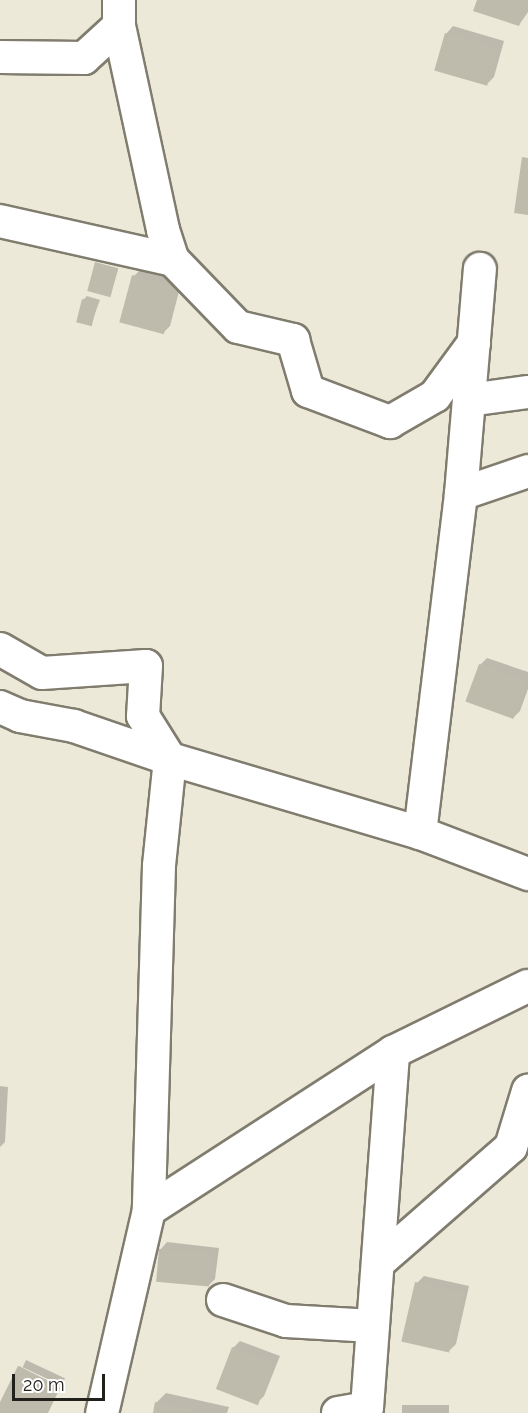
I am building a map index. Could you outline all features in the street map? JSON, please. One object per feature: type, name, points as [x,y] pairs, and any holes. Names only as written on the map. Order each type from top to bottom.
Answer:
[{"type":"street","points":[[0,57],[84,58],[119,13]]},
{"type":"street","points":[[119,13],[162,230],[173,261],[238,327],[293,340],[308,391],[390,422],[435,396],[474,343]]},
{"type":"street","points":[[0,221],[173,261]]},
{"type":"street","points":[[420,833],[461,494],[480,269]]},
{"type":"street","points":[[469,400],[528,392]]},
{"type":"street","points":[[461,494],[528,471]]},
{"type":"street","points":[[0,650],[42,673],[146,666],[143,716],[170,759],[159,867],[149,1210],[102,1413]]},
{"type":"street","points":[[0,707],[20,716],[74,726],[170,759],[420,833],[528,874]]},
{"type":"street","points":[[149,1210],[393,1052],[528,986]]},
{"type":"street","points":[[338,1413],[367,1408],[393,1052]]},
{"type":"street","points":[[378,1263],[511,1147],[528,1091]]},
{"type":"street","points":[[223,1300],[286,1321],[373,1326]]},
{"type":"building","points":[[477,0],[528,0],[528,2],[519,26],[473,11]]},
{"type":"building","points":[[445,33],[498,48],[487,86],[434,70]]},
{"type":"building","points":[[522,157],[528,158],[528,215],[514,213]]},
{"type":"building","points":[[95,262],[118,268],[110,297],[87,291]]},
{"type":"building","points":[[132,275],[176,287],[164,334],[119,322]]},
{"type":"building","points":[[82,299],[98,303],[92,326],[76,322]]},
{"type":"building","points":[[479,664],[527,681],[513,719],[465,702]]},
{"type":"building","points":[[159,1249],[212,1254],[209,1286],[156,1282]]},
{"type":"building","points":[[415,1282],[463,1293],[449,1352],[401,1341]]},
{"type":"building","points":[[232,1347],[274,1363],[258,1405],[216,1389]]},
{"type":"building","points":[[18,1366],[59,1386],[45,1413],[0,1413],[0,1402]]},
{"type":"building","points":[[155,1402],[201,1412],[201,1413],[153,1413]]}]
